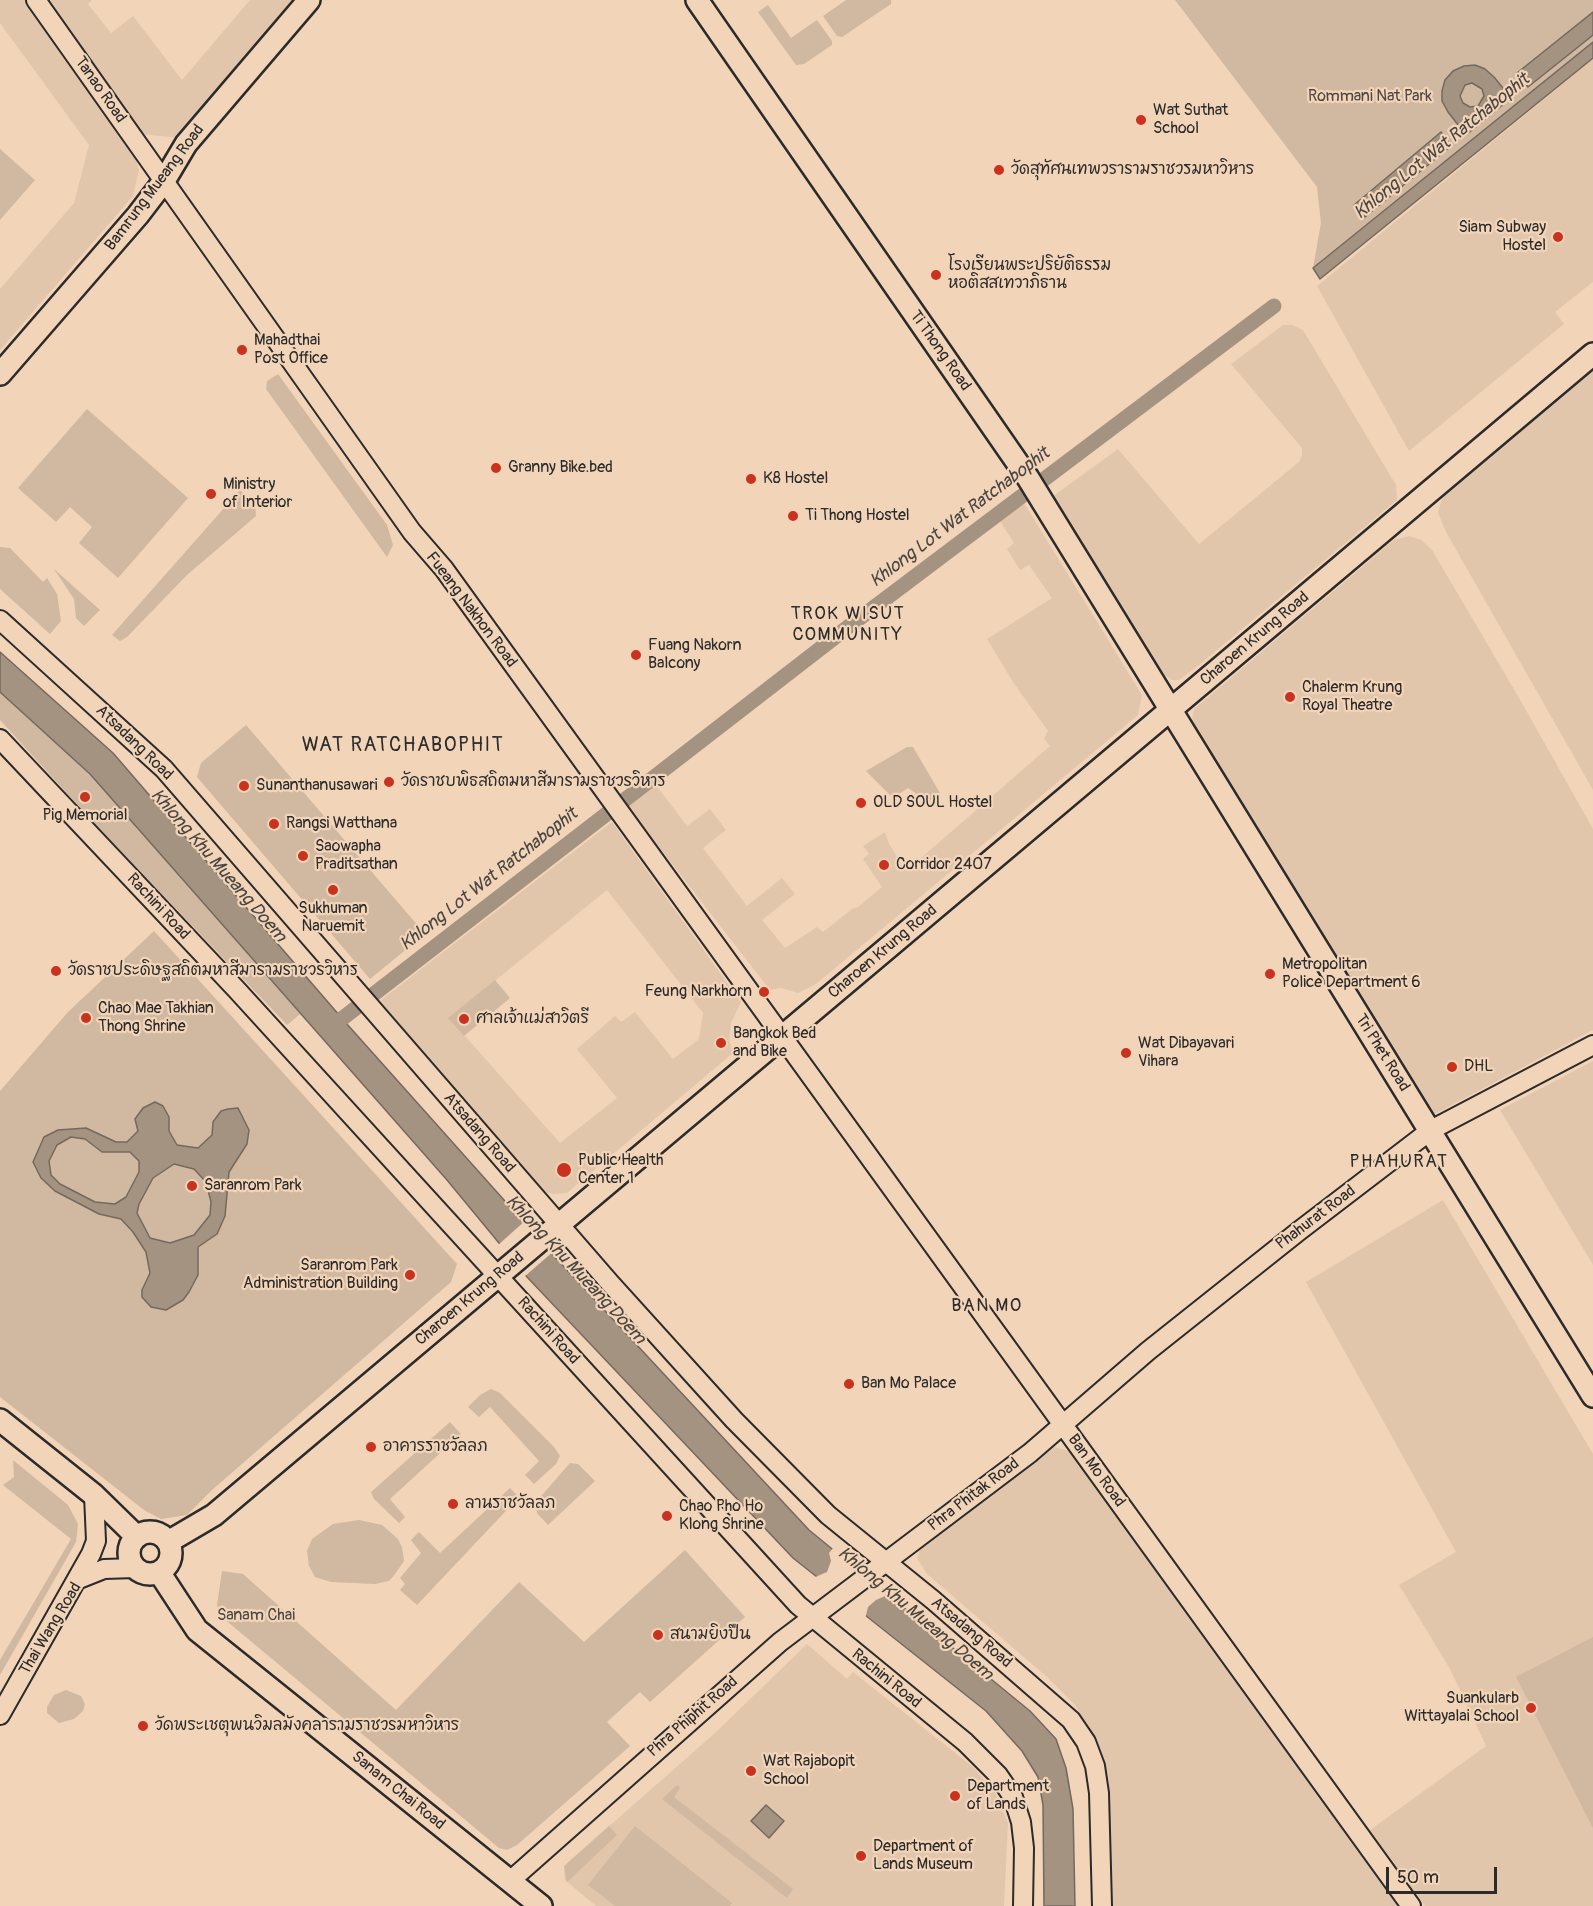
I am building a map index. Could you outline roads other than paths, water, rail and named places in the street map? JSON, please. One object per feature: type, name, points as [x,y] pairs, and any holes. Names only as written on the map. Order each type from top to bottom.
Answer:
[{"type":"main road","name":"Bamrung Mueang Road","points":[[0,374],[138,214],[164,181],[189,140],[309,0]]},
{"type":"main road","name":"Ti Thong Road","points":[[697,0],[1033,486],[1171,709]]},
{"type":"main road","name":"Charoen Krung Road","points":[[168,1542],[214,1515],[1593,354]]},
{"type":"main road","name":"Tri Phet Road","points":[[1171,709],[1593,1396]]},
{"type":"main road","points":[[0,1420],[94,1495],[137,1537]]},
{"type":"main road","points":[[150,1532],[157,1533],[168,1542],[171,1556],[165,1568],[159,1572],[146,1574],[128,1568],[130,1548],[137,1537],[150,1532]]},
{"type":"main road","name":"Sanam Chai Road","points":[[159,1572],[197,1630],[541,1906]]},
{"type":"street","name":"Tanao Road","points":[[36,0],[164,181]]},
{"type":"street","name":"Fueang Nakhon Road","points":[[164,181],[405,523],[429,555],[444,569],[782,1037]]},
{"type":"street","name":"Atsadang Road","points":[[0,620],[164,769],[374,1013],[552,1230],[734,1420],[828,1515],[884,1563],[933,1600],[1071,1720],[1086,1742],[1095,1766],[1099,1793],[1102,1906]]},
{"type":"street","name":"Rachini Road","points":[[0,739],[504,1270],[715,1516],[812,1617],[965,1742],[998,1775],[1013,1797],[1021,1822],[1024,1848],[1023,1906]]},
{"type":"street","name":"Ban Mo Road","points":[[782,1037],[1411,1906]]},
{"type":"street","name":"Phahurat Road","points":[[1063,1425],[1228,1287],[1431,1130],[1593,1045]]},
{"type":"street","name":"Phra Phitak Road","points":[[884,1563],[1030,1453],[1063,1425]]},
{"type":"street","points":[[79,1579],[96,1541],[94,1495]]},
{"type":"street","name":"Phra Phiphit Road","points":[[510,1881],[721,1693],[812,1617],[884,1563]]},
{"type":"street","name":"Thai Wang Road","points":[[0,1715],[79,1579],[104,1569],[128,1568]]},
{"type":"water","points":[[1593,12],[1593,35],[1528,87],[1517,73]]},
{"type":"water","points":[[1593,42],[1593,58],[1320,279],[1313,268]]},
{"type":"water","points":[[1475,65],[1485,69],[1511,98],[1466,135],[1442,101],[1445,80],[1453,71],[1464,66]],"holes":[[[1472,83],[1482,89],[1484,96],[1478,106],[1470,107],[1463,103],[1460,96],[1465,85]]]},
{"type":"water","points":[[1441,132],[1451,146],[1365,217],[1354,205]]},
{"type":"water","points":[[0,652],[113,753],[346,1023],[554,1256],[809,1530],[1030,1711],[1056,1739],[1066,1768],[1073,1809],[1075,1906],[1044,1906],[1043,1805],[1038,1777],[1022,1751],[986,1711],[793,1558],[527,1277],[447,1180],[90,774],[0,692]]},
{"type":"water","points":[[155,1102],[163,1106],[169,1117],[169,1131],[177,1145],[198,1148],[212,1135],[213,1122],[221,1111],[228,1109],[238,1108],[249,1130],[247,1144],[229,1172],[225,1216],[217,1234],[198,1247],[198,1275],[189,1292],[183,1300],[166,1310],[151,1307],[142,1297],[142,1290],[150,1273],[146,1252],[133,1232],[121,1219],[99,1214],[55,1191],[41,1178],[33,1162],[44,1137],[58,1130],[86,1128],[116,1142],[127,1142],[138,1131],[135,1119],[143,1108]],"holes":[[[71,1137],[85,1139],[102,1152],[130,1152],[139,1161],[139,1172],[126,1197],[115,1204],[95,1202],[60,1184],[51,1175],[49,1161],[57,1145]],[[174,1164],[194,1169],[206,1182],[211,1202],[210,1215],[194,1235],[170,1243],[150,1238],[137,1213],[139,1204],[153,1178]]]},
{"type":"water","points":[[766,1805],[784,1821],[769,1838],[751,1821]]},
{"type":"waterway","name":"Khlong Lot Wat Ratchabophit","points":[[330,1028],[852,624],[1274,306]]},
{"type":"place","name":"Wat Suthat School","points":[[1141,120]]},
{"type":"place","name":"วัดสุทัศนเทพวรารามราชวรมหาวิหาร","points":[[999,170]]},
{"type":"place","name":"Siam Subway Hostel","points":[[1558,237]]},
{"type":"place","name":"โรงเรียนพระปริยัติธรรม หอติสสเทวาภิธาน","points":[[936,275]]},
{"type":"place","name":"Mahadthai Post Office","points":[[242,350]]},
{"type":"place","name":"Granny Bike.bed","points":[[496,468]]},
{"type":"place","name":"K8 Hostel","points":[[751,479]]},
{"type":"place","name":"Ministry of Interior","points":[[211,494]]},
{"type":"place","name":"Ti Thong Hostel","points":[[793,516]]},
{"type":"place","name":"Fuang Nakorn Balcony","points":[[636,655]]},
{"type":"place","name":"Chalerm Krung Royal Theatre","points":[[1290,697]]},
{"type":"place","name":"วัดราชบพิธสถิตมหาสีมารามราชวรวิหาร","points":[[389,782]]},
{"type":"place","name":"Sunanthanusawari","points":[[244,786]]},
{"type":"place","name":"Pig Memorial","points":[[85,797]]},
{"type":"place","name":"OLD SOUL Hostel","points":[[861,803]]},
{"type":"place","name":"Rangsi Watthana","points":[[274,824]]},
{"type":"place","name":"Saowapha Praditsathan","points":[[303,856]]},
{"type":"place","name":"Corridor 2407","points":[[884,865]]},
{"type":"place","name":"Sukhuman Naruemit","points":[[333,890]]},
{"type":"place","name":"วัดราชประดิษฐสถิตมหาสีมารามราชวรวิหาร","points":[[56,971]]},
{"type":"place","name":"Metropolitan Police Department 6","points":[[1270,974]]},
{"type":"place","name":"Feung Narkhorn","points":[[764,992]]},
{"type":"place","name":"Chao Mae Takhian Thong Shrine","points":[[86,1018]]},
{"type":"place","name":"ศาลเจ้าแม่สาวิตรี","points":[[464,1019]]},
{"type":"place","name":"Bangkok Bed and Bike","points":[[721,1043]]},
{"type":"place","name":"Wat Dibayavari Vihara","points":[[1126,1053]]},
{"type":"place","name":"DHL","points":[[1452,1067]]},
{"type":"place","name":"Public Health Center 1","points":[[564,1170]]},
{"type":"place","name":"Saranrom Park","points":[[192,1186]]},
{"type":"place","name":"Saranrom Park Administration Building","points":[[410,1275]]},
{"type":"place","name":"Ban Mo Palace","points":[[849,1384]]},
{"type":"place","name":"อาคารราชวัลลภ","points":[[371,1447]]},
{"type":"place","name":"ลานราชวัลลภ","points":[[453,1504]]},
{"type":"place","name":"Chao Pho Ho Klong Shrine","points":[[667,1516]]},
{"type":"place","name":"สนามยิงปืน","points":[[658,1635]]},
{"type":"place","name":"Suankularb Wittayalai School","points":[[1531,1708]]},
{"type":"place","name":"วัดพระเชตุพนวิมลมังคลารามราชวรมหาวิหาร","points":[[143,1726]]},
{"type":"place","name":"Wat Rajabopit School","points":[[751,1771]]},
{"type":"place","name":"Department of Lands","points":[[955,1796]]},
{"type":"place","name":"Department of Lands Museum","points":[[861,1856]]},
{"type":"district","name":"TROK WISUT COMMUNITY","points":[[848,624]]},
{"type":"district","name":"WAT RATCHABOPHIT","points":[[403,746]]},
{"type":"district","name":"PHAHURAT","points":[[1399,1162]]},
{"type":"district","name":"BAN MO","points":[[987,1306]]},
{"type":"park label","name":"Rommani Nat Park","points":[[1370,97]]},
{"type":"park label","name":"Sanam Chai","points":[[256,1616]]},
{"type":"water label","name":"Khlong Khu Mueang Doem","points":[[218,866]]},
{"type":"water label","name":"Khlong Khu Mueang Doem","points":[[575,1270]]},
{"type":"water label","name":"Khlong Khu Mueang Doem","points":[[915,1614]]}]
